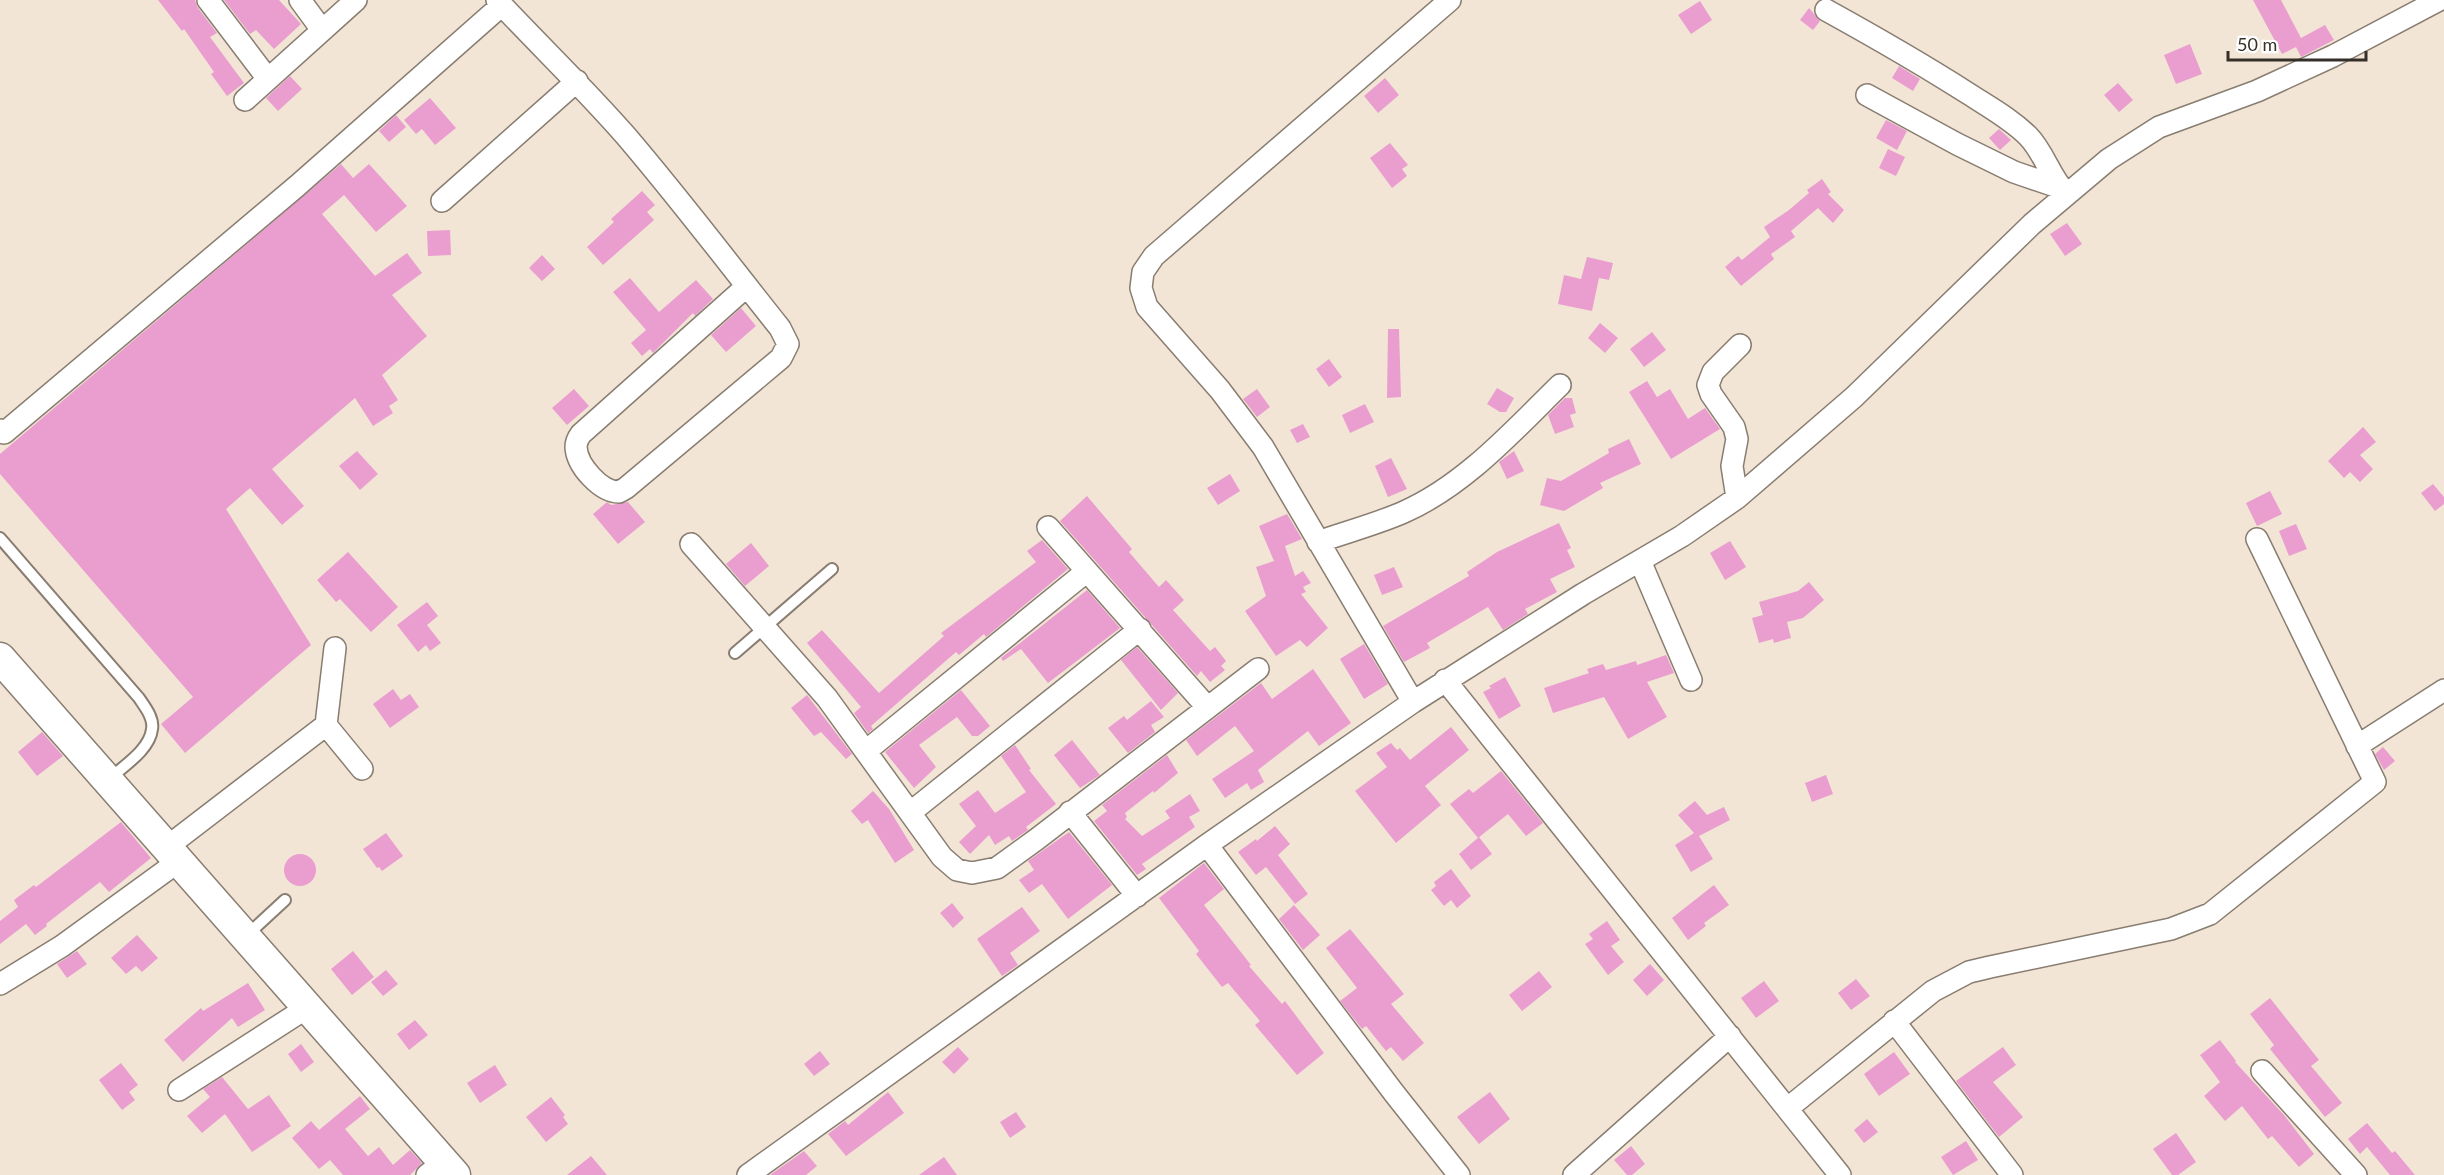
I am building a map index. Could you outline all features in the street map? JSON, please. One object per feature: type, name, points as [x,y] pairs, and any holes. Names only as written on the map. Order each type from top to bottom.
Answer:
[{"type":"street","points":[[208,0],[268,79]]},
{"type":"street","points":[[300,0],[322,30]]},
{"type":"street","points":[[245,100],[356,0]]},
{"type":"street","points":[[1413,702],[1263,447],[1220,390],[1147,307],[1141,288],[1143,272],[1154,256],[1450,0]]},
{"type":"street","points":[[748,1175],[1207,845],[1445,680],[1583,594],[1682,536],[1737,498],[1854,397],[2064,191],[2109,159],[2158,127],[2257,90],[2333,56],[2439,0]]},
{"type":"street","points":[[1,433],[297,186],[500,2],[577,81],[674,193],[747,286],[786,336],[788,344],[781,358],[626,488],[620,492],[606,489],[581,460],[576,450],[576,442],[581,434],[747,286]]},
{"type":"street","points":[[1826,10],[1924,66],[2004,116],[2029,136],[2048,162],[2064,191]]},
{"type":"street","points":[[442,201],[577,81]]},
{"type":"street","points":[[1867,95],[2004,167],[2064,191]]},
{"type":"street","points":[[1737,498],[1732,466],[1736,446],[1734,427],[1711,394],[1708,385],[1713,372],[1740,345]]},
{"type":"street","points":[[1318,542],[1404,512],[1432,497],[1508,436],[1560,385]]},
{"type":"street","points":[[1048,527],[1207,707]]},
{"type":"street","points":[[1788,1108],[1893,1021],[1933,991],[1969,972],[2172,929],[2210,914],[2375,782],[2257,539]]},
{"type":"street","points":[[691,544],[827,698],[942,857],[957,870],[972,873],[997,868],[1258,669]]},
{"type":"street","points":[[1640,561],[1692,680]]},
{"type":"street","points":[[866,752],[1087,571]]},
{"type":"street","points":[[911,812],[1140,629]]},
{"type":"street","points":[[0,984],[62,946],[326,725],[335,648]]},
{"type":"street","points":[[0,658],[308,1007],[442,1171]]},
{"type":"street","points":[[1445,680],[1840,1175]]},
{"type":"street","points":[[2357,746],[2444,690]]},
{"type":"street","points":[[326,725],[362,768]]},
{"type":"street","points":[[1070,812],[1137,896]]},
{"type":"street","points":[[1207,845],[1394,1093],[1459,1175]]},
{"type":"street","points":[[179,1090],[308,1007]]},
{"type":"street","points":[[1893,1021],[2012,1175]]},
{"type":"street","points":[[1574,1175],[1730,1036]]},
{"type":"street","points":[[2262,1071],[2356,1175]]},
{"type":"lane","points":[[0,538],[139,698],[150,716],[152,729],[146,744],[108,780]]},
{"type":"lane","points":[[735,653],[832,569]]},
{"type":"lane","points":[[246,936],[285,900]]},
{"type":"building","points":[[158,0],[195,0],[198,8],[217,33],[210,37],[244,83],[227,96],[211,74],[214,72],[184,29],[182,31]]},
{"type":"building","points":[[224,0],[279,0],[301,24],[274,49],[256,30],[250,34]]},
{"type":"building","points":[[2253,0],[2281,0],[2301,38],[2325,25],[2334,40],[2301,57],[2296,47],[2282,54]]},
{"type":"building","points":[[1700,1],[1712,20],[1691,34],[1678,15]]},
{"type":"building","points":[[1809,8],[1820,21],[1813,30],[1800,20]]},
{"type":"building","points":[[2190,44],[2202,74],[2176,84],[2164,55]]},
{"type":"building","points":[[1899,66],[1920,79],[1913,91],[1892,78]]},
{"type":"building","points":[[290,76],[302,89],[278,111],[266,98]]},
{"type":"building","points":[[1385,78],[1399,95],[1378,113],[1364,96]]},
{"type":"building","points":[[2118,83],[2133,100],[2119,112],[2104,95]]},
{"type":"building","points":[[430,98],[456,128],[435,145],[422,129],[416,134],[404,120]]},
{"type":"building","points":[[396,115],[406,127],[389,142],[379,131]]},
{"type":"building","points":[[1886,120],[1907,131],[1897,150],[1876,138]]},
{"type":"building","points":[[1999,129],[2011,140],[2000,150],[1989,138]]},
{"type":"building","points":[[1390,143],[1408,165],[1402,169],[1407,176],[1392,188],[1370,158]]},
{"type":"building","points":[[1888,149],[1905,157],[1896,176],[1879,168]]},
{"type":"building","points":[[341,164],[353,178],[369,164],[407,206],[376,232],[344,195],[322,214],[375,276],[407,253],[422,273],[392,295],[427,336],[382,375],[398,400],[389,406],[393,413],[373,426],[355,398],[272,469],[304,506],[282,525],[250,488],[226,509],[311,645],[185,753],[161,724],[193,697],[0,474],[0,454]]},
{"type":"building","points":[[1822,179],[1831,192],[1828,194],[1844,210],[1833,223],[1818,208],[1791,231],[1795,237],[1771,254],[1774,259],[1741,286],[1725,267],[1738,256],[1742,260],[1770,237],[1764,227],[1789,210],[1809,193],[1807,190]]},
{"type":"building","points":[[642,191],[655,205],[647,212],[654,220],[603,265],[587,247],[614,222],[611,219]]},
{"type":"building","points":[[2067,223],[2082,244],[2065,256],[2050,234]]},
{"type":"building","points":[[450,230],[451,255],[428,256],[427,231]]},
{"type":"building","points":[[542,255],[555,269],[542,281],[529,268]]},
{"type":"building","points":[[1587,257],[1613,263],[1609,280],[1599,278],[1592,311],[1558,304],[1564,275],[1581,279]]},
{"type":"building","points":[[630,278],[659,312],[696,280],[713,299],[695,316],[693,313],[653,353],[650,349],[642,356],[631,343],[646,330],[613,292]]},
{"type":"building","points":[[741,308],[756,326],[726,352],[711,335]]},
{"type":"building","points":[[1600,323],[1618,338],[1605,353],[1588,338]]},
{"type":"building","points":[[1388,329],[1399,329],[1401,397],[1387,398]]},
{"type":"building","points":[[1652,332],[1666,350],[1644,367],[1630,349]]},
{"type":"building","points":[[1329,359],[1342,377],[1329,387],[1316,369]]},
{"type":"building","points":[[1647,381],[1657,397],[1670,389],[1688,419],[1705,408],[1720,429],[1671,459],[1629,392]]},
{"type":"building","points":[[1497,388],[1514,398],[1506,412],[1500,412],[1487,404]]},
{"type":"building","points":[[574,389],[589,406],[567,425],[552,408]]},
{"type":"building","points":[[1257,389],[1270,407],[1257,417],[1243,399]]},
{"type":"building","points":[[1565,398],[1572,398],[1576,413],[1570,415],[1574,427],[1555,434],[1548,415]]},
{"type":"building","points":[[1365,404],[1374,422],[1350,433],[1342,415]]},
{"type":"building","points":[[1303,424],[1310,437],[1297,443],[1290,430]]},
{"type":"building","points":[[2363,427],[2376,442],[2360,455],[2373,469],[2360,482],[2350,472],[2344,478],[2328,461]]},
{"type":"building","points":[[1629,439],[1641,464],[1600,483],[1603,488],[1564,511],[1540,505],[1547,478],[1561,481],[1609,453],[1608,449]]},
{"type":"building","points":[[357,451],[378,474],[360,490],[339,466]]},
{"type":"building","points":[[1514,451],[1524,471],[1507,479],[1499,462]]},
{"type":"building","points":[[1391,458],[1407,489],[1388,497],[1375,466]]},
{"type":"building","points":[[1230,474],[1240,491],[1218,505],[1207,488]]},
{"type":"building","points":[[2433,484],[2444,497],[2444,504],[2435,511],[2421,493]]},
{"type":"building","points":[[2270,491],[2282,514],[2257,526],[2246,503]]},
{"type":"building","points":[[1087,496],[1132,549],[1129,552],[1159,587],[1166,580],[1184,600],[1173,610],[1210,651],[1215,647],[1226,661],[1221,666],[1225,670],[1210,682],[1201,671],[1197,676],[1060,521]]},
{"type":"building","points":[[607,502],[611,505],[628,502],[645,522],[618,544],[593,514]]},
{"type":"building","points":[[1287,514],[1302,539],[1285,546],[1295,576],[1303,571],[1311,583],[1303,587],[1306,592],[1301,594],[1328,628],[1307,647],[1300,640],[1276,656],[1245,611],[1266,596],[1256,567],[1274,561],[1259,526]]},
{"type":"building","points":[[1559,523],[1571,548],[1567,550],[1575,567],[1550,579],[1557,592],[1525,609],[1528,614],[1503,630],[1488,607],[1427,643],[1430,648],[1404,662],[1383,626],[1469,576],[1467,572],[1497,552]]},
{"type":"building","points":[[2296,524],[2307,549],[2289,556],[2279,531]]},
{"type":"building","points":[[1042,540],[1068,569],[986,637],[984,634],[959,655],[956,652],[871,726],[873,729],[868,733],[854,713],[861,707],[807,643],[822,630],[879,693],[944,636],[941,633],[1036,562],[1027,551]]},
{"type":"building","points":[[1730,541],[1746,567],[1725,580],[1710,553]]},
{"type":"building","points":[[751,543],[769,566],[745,586],[726,564]]},
{"type":"building","points":[[348,552],[398,607],[371,632],[340,599],[336,602],[317,580]]},
{"type":"building","points":[[1394,567],[1403,587],[1382,595],[1374,575]]},
{"type":"building","points":[[1809,582],[1824,600],[1803,618],[1787,622],[1791,638],[1774,643],[1773,639],[1759,643],[1752,618],[1763,615],[1759,602],[1798,591]]},
{"type":"building","points":[[1087,590],[1120,628],[1048,683],[1021,649],[1003,661],[1001,658]]},
{"type":"building","points":[[427,602],[438,616],[427,625],[441,643],[430,651],[426,645],[418,652],[397,625]]},
{"type":"building","points":[[1364,644],[1388,684],[1364,699],[1340,659]]},
{"type":"building","points":[[1137,647],[1178,693],[1161,710],[1121,660]]},
{"type":"building","points":[[1666,655],[1674,673],[1647,682],[1667,717],[1628,739],[1604,697],[1553,713],[1544,688],[1589,673],[1587,669],[1603,664],[1606,670],[1636,661],[1637,665]]},
{"type":"building","points":[[1313,669],[1351,723],[1319,746],[1308,731],[1258,770],[1264,782],[1251,790],[1247,783],[1225,798],[1212,779],[1254,751],[1235,726],[1197,756],[1186,740],[1261,683],[1272,699]]},
{"type":"building","points":[[1505,677],[1521,706],[1499,719],[1483,692]]},
{"type":"building","points":[[393,689],[401,700],[410,694],[419,707],[390,728],[373,704]]},
{"type":"building","points":[[961,690],[990,726],[978,736],[972,736],[957,717],[919,745],[936,767],[914,788],[885,752]]},
{"type":"building","points":[[807,695],[852,754],[846,759],[821,732],[814,736],[791,708]]},
{"type":"building","points":[[1151,701],[1164,717],[1151,725],[1155,732],[1128,753],[1108,728],[1124,716],[1127,720]]},
{"type":"building","points":[[1451,727],[1469,750],[1425,786],[1441,805],[1396,843],[1355,791],[1387,767],[1376,753],[1391,743],[1397,750],[1400,748],[1410,760]]},
{"type":"building","points":[[42,732],[63,756],[37,776],[18,752]]},
{"type":"building","points":[[1072,740],[1100,775],[1080,788],[1054,755]]},
{"type":"building","points":[[1015,745],[1031,769],[1029,770],[1056,804],[1026,827],[1028,830],[1012,841],[1009,836],[995,845],[989,835],[970,854],[959,842],[976,826],[959,804],[978,790],[995,813],[1026,792],[1001,756]]},
{"type":"building","points":[[2383,747],[2395,761],[2384,770],[2375,754]]},
{"type":"building","points":[[1167,755],[1178,773],[1125,813],[1127,817],[1125,819],[1142,836],[1170,818],[1165,811],[1190,794],[1200,811],[1189,817],[1195,827],[1142,864],[1146,869],[1137,875],[1094,821],[1107,811],[1102,805]]},
{"type":"building","points":[[1501,771],[1543,823],[1526,836],[1508,814],[1478,838],[1450,804],[1469,789],[1473,793]]},
{"type":"building","points":[[1826,775],[1833,794],[1812,802],[1805,783]]},
{"type":"building","points":[[873,791],[889,809],[914,850],[895,863],[868,820],[862,824],[851,811]]},
{"type":"building","points":[[1695,801],[1707,815],[1724,807],[1730,820],[1699,836],[1713,859],[1691,872],[1675,845],[1694,833],[1678,815]]},
{"type":"building","points":[[121,822],[151,858],[109,892],[100,882],[35,935],[26,924],[0,944],[0,921],[18,907],[14,900],[34,885],[36,887]]},
{"type":"building","points":[[1275,826],[1290,844],[1278,855],[1308,894],[1295,904],[1266,867],[1256,875],[1238,852],[1256,839],[1257,841]]},
{"type":"building","points":[[1069,832],[1112,885],[1068,919],[1042,884],[1029,893],[1019,880],[1034,870],[1028,861]]},
{"type":"building","points":[[386,833],[403,856],[382,871],[379,867],[377,868],[363,849]]},
{"type":"building","points":[[1479,837],[1492,854],[1471,870],[1459,854]]},
{"type":"building","points":[[300,854],[311,859],[316,870],[311,881],[300,886],[289,881],[284,870],[289,859]]},
{"type":"building","points":[[1204,863],[1224,889],[1204,905],[1251,965],[1249,966],[1282,1004],[1285,1001],[1324,1053],[1297,1075],[1255,1025],[1260,1021],[1228,983],[1222,987],[1196,954],[1199,951],[1159,898]]},
{"type":"building","points":[[1451,869],[1471,896],[1457,908],[1451,900],[1444,906],[1431,890],[1436,886],[1434,882]]},
{"type":"building","points":[[1714,885],[1729,905],[1704,923],[1706,926],[1688,940],[1672,918]]},
{"type":"building","points":[[952,903],[964,918],[953,928],[940,913]]},
{"type":"building","points":[[1294,905],[1320,935],[1303,950],[1279,919]]},
{"type":"building","points":[[1022,907],[1040,931],[1010,953],[1018,965],[1002,976],[977,939]]},
{"type":"building","points":[[1607,921],[1620,940],[1611,946],[1624,962],[1608,975],[1585,944],[1593,939],[1589,934]]},
{"type":"building","points":[[1350,929],[1404,994],[1391,1004],[1424,1043],[1403,1061],[1391,1047],[1386,1051],[1366,1026],[1362,1029],[1340,1001],[1357,988],[1326,948]]},
{"type":"building","points":[[137,935],[158,958],[142,972],[136,966],[126,974],[111,958]]},
{"type":"building","points":[[77,951],[87,964],[67,978],[57,964]]},
{"type":"building","points":[[353,951],[374,977],[352,995],[331,969]]},
{"type":"building","points":[[1650,964],[1664,980],[1647,996],[1633,980]]},
{"type":"building","points":[[386,970],[398,984],[383,996],[371,982]]},
{"type":"building","points":[[1539,971],[1552,987],[1522,1011],[1509,995]]},
{"type":"building","points":[[1856,979],[1870,996],[1851,1010],[1838,993]]},
{"type":"building","points":[[1764,981],[1779,1001],[1756,1018],[1741,998]]},
{"type":"building","points":[[248,983],[265,1010],[238,1027],[232,1018],[183,1062],[164,1040],[201,1008],[203,1011]]},
{"type":"building","points":[[2270,998],[2319,1060],[2311,1066],[2342,1103],[2325,1117],[2270,1049],[2274,1045],[2250,1014]]},
{"type":"building","points":[[415,1020],[428,1035],[409,1050],[397,1034]]},
{"type":"building","points":[[2220,1040],[2235,1062],[2284,1115],[2314,1154],[2299,1167],[2272,1136],[2268,1139],[2242,1106],[2225,1121],[2204,1096],[2220,1082],[2200,1055]]},
{"type":"building","points":[[301,1044],[314,1062],[301,1072],[288,1054]]},
{"type":"building","points":[[958,1047],[969,1059],[954,1074],[942,1062]]},
{"type":"building","points":[[2003,1047],[2016,1065],[1993,1082],[2023,1117],[1999,1137],[1956,1081]]},
{"type":"building","points":[[820,1051],[830,1064],[814,1076],[804,1064]]},
{"type":"building","points":[[1894,1052],[1910,1074],[1879,1096],[1864,1074]]},
{"type":"building","points":[[121,1063],[138,1085],[129,1092],[135,1100],[122,1110],[99,1080]]},
{"type":"building","points":[[495,1065],[507,1085],[480,1103],[467,1083]]},
{"type":"building","points":[[222,1077],[248,1109],[269,1095],[291,1126],[252,1152],[225,1114],[202,1133],[187,1116],[210,1097],[203,1089]]},
{"type":"building","points":[[888,1092],[904,1113],[846,1156],[828,1134],[845,1121],[848,1125]]},
{"type":"building","points":[[1490,1092],[1510,1119],[1479,1144],[1457,1117]]},
{"type":"building","points":[[360,1096],[370,1109],[345,1129],[368,1156],[379,1147],[393,1165],[410,1150],[422,1163],[410,1175],[343,1175],[330,1160],[319,1169],[292,1138],[311,1121],[319,1130]]},
{"type":"building","points":[[551,1097],[565,1115],[563,1117],[568,1124],[546,1142],[526,1117]]},
{"type":"building","points":[[1016,1112],[1026,1127],[1010,1138],[1000,1122]]},
{"type":"building","points":[[1867,1119],[1878,1132],[1864,1143],[1854,1130]]},
{"type":"building","points":[[2367,1123],[2392,1153],[2395,1151],[2415,1175],[2390,1175],[2367,1147],[2360,1154],[2348,1139]]},
{"type":"building","points":[[2176,1133],[2196,1162],[2178,1175],[2172,1175],[2153,1149]]},
{"type":"building","points":[[1966,1141],[1978,1160],[1953,1175],[1941,1157]]},
{"type":"building","points":[[1631,1146],[1645,1164],[1632,1175],[1627,1175],[1614,1160]]},
{"type":"building","points":[[804,1151],[817,1166],[806,1175],[770,1175]]},
{"type":"building","points":[[591,1156],[607,1175],[567,1175]]},
{"type":"building","points":[[944,1157],[957,1175],[919,1175]]}]
